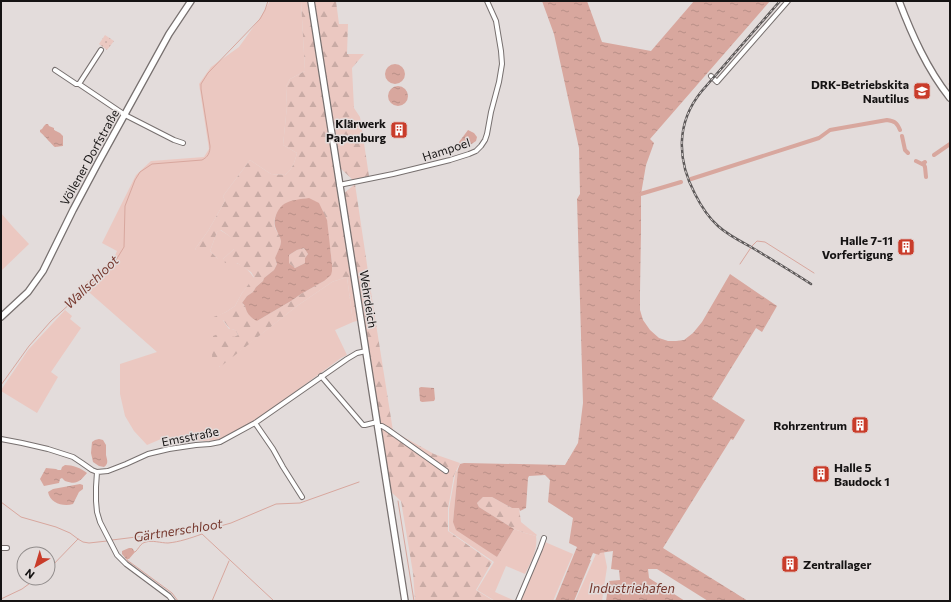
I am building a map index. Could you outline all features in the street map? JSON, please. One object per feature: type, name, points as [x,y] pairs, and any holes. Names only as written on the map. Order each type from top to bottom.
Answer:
[{"type":"street","name":"Völlener Dorfstraße","points":[[1,317],[28,292],[43,270],[73,210],[169,34],[191,1]]},
{"type":"street","name":"Wehrdeich","points":[[311,1],[405,601]]},
{"type":"street","name":"Hampoel","points":[[339,185],[450,160],[469,154],[481,146],[487,134],[502,64],[496,22],[487,1]]},
{"type":"street","points":[[710,76],[718,82],[788,1]]},
{"type":"street","points":[[899,1],[911,32],[922,54],[932,72],[950,98]]},
{"type":"street","points":[[79,84],[101,50]]},
{"type":"street","points":[[55,70],[76,84],[79,84],[125,115],[174,140],[183,143]]},
{"type":"street","name":"Emsstraße","points":[[98,472],[108,471],[148,454],[169,449],[220,442],[255,423],[321,376],[357,353],[366,351]]},
{"type":"street","points":[[321,376],[363,425],[377,424],[382,426],[446,471]]},
{"type":"street","points":[[255,423],[273,449],[302,497]]},
{"type":"street","points":[[1,439],[40,447],[72,457],[92,470],[98,472],[96,494],[97,512],[100,522],[117,555],[126,564],[169,596],[173,601]]},
{"type":"street","points":[[518,601],[544,538]]},
{"type":"street","points":[[1,548],[7,548]]},
{"type":"green space","points":[[270,1],[301,1],[305,71],[290,79],[286,87],[287,106],[283,145],[297,153],[293,166],[285,175],[271,174],[250,160],[223,196],[225,201],[208,231],[195,249],[218,259],[210,251],[217,232],[220,230],[235,241],[234,249],[223,259],[232,261],[244,267],[254,278],[242,293],[235,306],[211,319],[222,319],[229,329],[235,330],[238,335],[235,337],[219,367],[297,306],[332,282],[347,277],[353,322],[335,330],[347,355],[254,421],[220,440],[203,441],[161,439],[147,445],[134,431],[125,416],[120,394],[120,364],[157,352],[82,286],[114,258],[117,251],[102,243],[136,175],[151,161],[204,157],[209,149],[199,84],[211,67],[239,47]]},
{"type":"green space","points":[[301,1],[309,1],[351,269],[357,321],[353,322],[347,277],[332,282],[297,306],[220,367],[212,358],[213,336],[225,331],[234,337],[238,335],[235,330],[230,329],[223,320],[212,323],[211,318],[226,312],[235,306],[242,293],[254,277],[251,272],[237,263],[225,263],[223,259],[234,249],[234,241],[221,230],[217,232],[210,251],[218,259],[218,266],[195,249],[208,231],[225,201],[223,196],[250,160],[271,174],[285,175],[292,168],[297,153],[283,145],[287,106],[286,87],[290,79],[305,71]],"holes":[[[284,204],[330,247],[332,264],[324,281],[257,321],[247,312],[242,303],[247,296],[263,281],[264,278],[274,270],[277,264],[275,258],[281,241],[275,228],[274,221]]]},
{"type":"green space","points":[[312,1],[336,1],[339,24],[348,24],[347,54],[364,54],[352,68],[354,108],[360,117],[369,176],[353,180],[339,167]]},
{"type":"green space","points":[[105,35],[114,41],[107,50],[99,44]]},
{"type":"green space","points":[[355,184],[393,431],[434,454],[460,463],[454,475],[448,509],[448,531],[492,562],[476,590],[494,601],[415,601],[413,573],[401,501],[390,491],[343,194]]},
{"type":"green space","points":[[1,213],[29,244],[1,271]]},
{"type":"green space","points":[[304,248],[308,254],[305,258],[305,263],[295,268],[289,263],[289,255]]},
{"type":"green space","points":[[65,310],[72,316],[70,319],[81,328],[51,372],[58,377],[37,413],[1,390],[28,350]]},
{"type":"green space","points":[[458,469],[453,522],[497,557],[514,529],[536,536],[535,551],[525,574],[506,566],[495,592],[515,601],[495,601],[477,590],[494,562],[449,531],[449,509],[454,475]]},
{"type":"green space","points":[[483,497],[492,497],[512,508],[519,508],[521,522],[537,535],[536,536],[514,529],[479,507],[477,503]]},
{"type":"green space","points":[[545,542],[573,554],[553,601],[521,601]]},
{"type":"green space","points":[[604,552],[607,567],[602,601],[575,601],[596,554],[599,555],[600,553]]},
{"type":"water","name":"Industriehafen","points":[[542,1],[587,1],[602,42],[651,51],[694,1],[770,1],[650,139],[654,143],[646,165],[641,194],[640,310],[643,320],[650,330],[659,338],[668,341],[684,340],[693,333],[702,322],[730,274],[777,306],[762,332],[756,328],[712,399],[745,420],[733,440],[731,439],[663,548],[748,601],[708,601],[657,569],[648,569],[649,578],[685,601],[606,601],[609,581],[620,580],[619,570],[611,569],[613,551],[600,553],[599,555],[593,553],[574,601],[555,601],[577,547],[569,543],[573,518],[548,502],[550,480],[545,475],[529,476],[526,508],[520,511],[519,508],[512,508],[492,497],[483,497],[477,503],[479,507],[514,529],[497,557],[456,530],[453,522],[458,469],[460,464],[565,465],[578,443],[583,403],[577,199],[580,194],[579,148],[554,34]]},
{"type":"water","points":[[395,64],[402,67],[405,74],[402,81],[395,84],[388,81],[385,74],[388,67]]},
{"type":"water","points":[[398,86],[405,89],[408,96],[405,103],[398,106],[391,103],[388,96],[391,89]]},
{"type":"water","points":[[46,124],[54,128],[54,130],[63,136],[63,146],[55,147],[40,132]]},
{"type":"water","points":[[468,130],[474,133],[477,137],[476,141],[467,147],[461,148],[459,142]]},
{"type":"water","points":[[309,198],[319,203],[327,220],[332,264],[331,275],[324,281],[257,321],[249,315],[242,303],[247,296],[263,281],[264,278],[274,270],[277,264],[275,258],[281,241],[275,226],[276,214],[286,203]],"holes":[[[304,248],[308,254],[305,258],[305,263],[295,268],[289,263],[289,255],[297,250]]]},
{"type":"water","points":[[419,388],[434,388],[434,401],[420,401]]},
{"type":"water","points":[[99,439],[103,440],[106,445],[107,464],[104,467],[93,462],[91,453],[92,442]]},
{"type":"water","points":[[65,465],[77,467],[87,473],[80,481],[75,483],[65,481],[62,478],[60,479],[59,483],[44,486],[40,479],[46,468],[61,470]]},
{"type":"water","points":[[80,484],[83,485],[83,489],[79,492],[73,504],[65,505],[58,503],[49,496],[48,492],[53,489]]},
{"type":"water","points":[[132,548],[135,552],[129,559],[126,559],[122,554],[122,551]]},
{"type":"waterway","name":"Wallschloot","points":[[1,385],[29,346],[51,321],[116,260],[124,247],[125,206],[135,180],[140,172],[152,164],[202,160],[206,158],[209,153],[210,146],[201,84],[208,73],[260,19],[268,1]]},
{"type":"waterway","points":[[691,179],[819,138],[830,130],[887,120],[895,123],[900,130]]},
{"type":"waterway","points":[[902,136],[905,150],[908,153]]},
{"type":"waterway","points":[[934,155],[950,144]]},
{"type":"waterway","points":[[916,161],[922,164],[925,162]]},
{"type":"waterway","points":[[923,163],[926,177]]},
{"type":"waterway","points":[[637,195],[681,182]]},
{"type":"waterway","points":[[740,264],[757,241],[765,242],[814,273]]},
{"type":"waterway","name":"Gärtnerschloot","points":[[112,540],[217,527],[231,523],[276,504],[300,503],[359,482]]},
{"type":"waterway","points":[[398,501],[414,601]]},
{"type":"waterway","name":"Gärtnerschloot","points":[[1,502],[21,517],[56,527],[70,533],[83,542],[89,543],[107,541]]},
{"type":"waterway","points":[[135,552],[146,542],[151,541],[165,543],[185,540],[202,534],[274,601]]},
{"type":"waterway","points":[[56,562],[78,539]]},
{"type":"waterway","points":[[127,558],[127,560],[172,593],[178,601]]},
{"type":"waterway","points":[[212,601],[229,561]]},
{"type":"waterway","points":[[1,599],[26,586]]},
{"type":"railway","points":[[780,1],[701,92],[693,104],[683,129],[682,155],[689,181],[695,194],[714,223],[730,235],[811,284]]},
{"type":"place","name":"DRK-Betriebskita Nautilus","points":[[922,91]]},
{"type":"place","name":"Klärwerk Papenburg","points":[[399,130]]},
{"type":"place","name":"Halle 7-11 Vorfertigung","points":[[906,247]]},
{"type":"place","name":"Rohrzentrum","points":[[860,425]]},
{"type":"place","name":"Halle 5 Baudock 1","points":[[821,474]]},
{"type":"place","name":"Zentrallager","points":[[790,564]]}]
